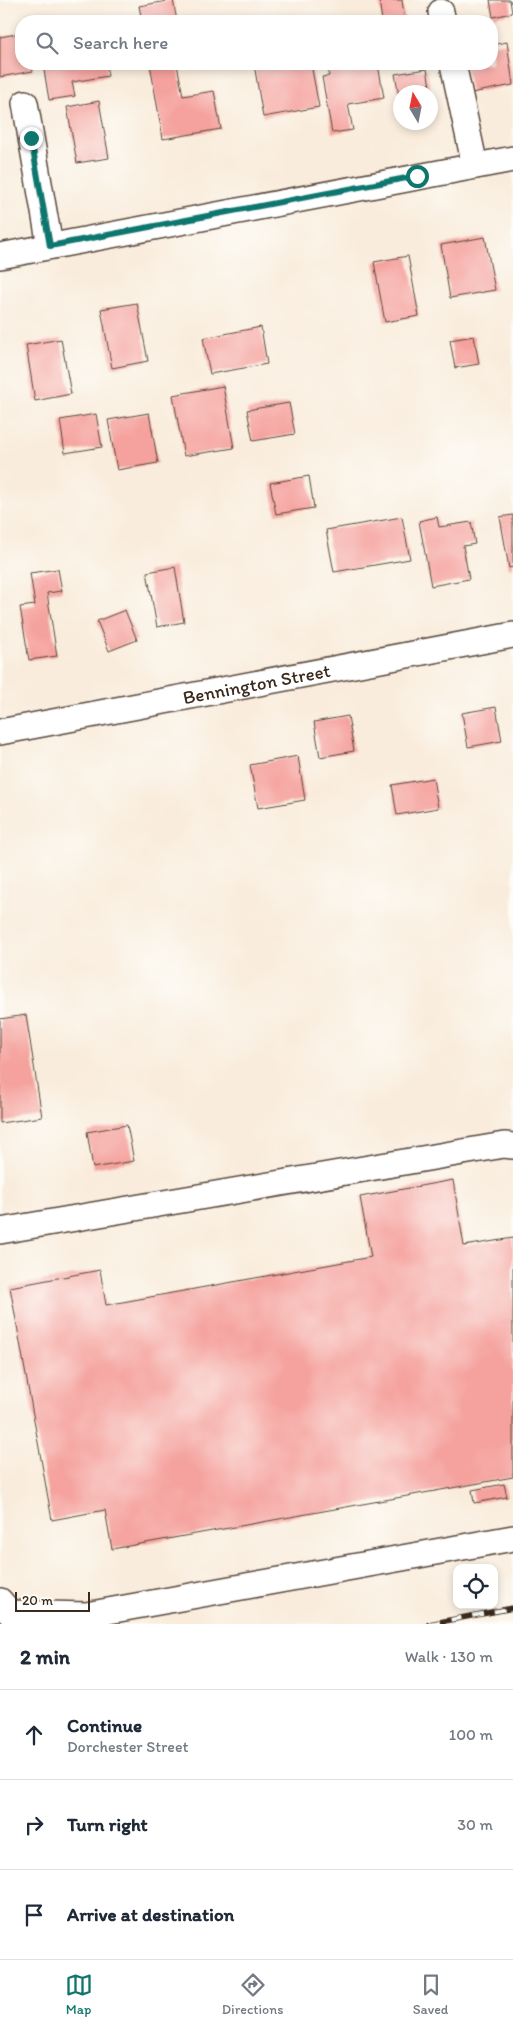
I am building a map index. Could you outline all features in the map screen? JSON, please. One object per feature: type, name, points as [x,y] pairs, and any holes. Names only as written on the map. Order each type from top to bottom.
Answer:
[{"type":"street","points":[[454,70],[475,166]]},
{"type":"street","points":[[25,103],[50,246]]},
{"type":"street","points":[[0,256],[513,159]]},
{"type":"street","name":"Bennington Street","points":[[0,732],[513,635]]},
{"type":"street","points":[[0,1231],[504,1145],[513,1146]]},
{"type":"street","points":[[0,1600],[10,1614],[86,1615],[513,1538]]},
{"type":"building","points":[[173,0],[176,15],[141,15],[139,6]]},
{"type":"building","points":[[379,0],[402,0],[404,15],[381,15]]},
{"type":"building","points":[[490,0],[510,0],[512,13],[493,15]]},
{"type":"building","points":[[15,34],[15,70],[33,71],[0,77],[0,37]]},
{"type":"building","points":[[507,42],[513,85],[471,93],[466,70],[498,70],[498,44]]},
{"type":"building","points":[[44,70],[107,70],[108,76],[72,82],[75,96],[49,100]]},
{"type":"building","points":[[151,70],[178,70],[183,96],[214,91],[221,129],[163,139]]},
{"type":"building","points":[[255,70],[312,70],[319,107],[263,117]]},
{"type":"building","points":[[328,70],[379,70],[384,98],[348,104],[353,130],[332,133],[322,77],[329,76]]},
{"type":"building","points":[[427,70],[430,85],[397,85],[395,74]]},
{"type":"building","points":[[99,101],[109,158],[77,163],[67,107]]},
{"type":"building","points":[[485,237],[495,290],[450,298],[441,245]]},
{"type":"building","points":[[408,256],[419,316],[385,322],[374,262]]},
{"type":"building","points":[[137,303],[148,361],[112,368],[101,309]]},
{"type":"building","points":[[261,327],[267,364],[210,374],[203,338]]},
{"type":"building","points":[[474,336],[479,364],[455,368],[450,340]]},
{"type":"building","points":[[61,339],[71,394],[35,401],[26,345]]},
{"type":"building","points":[[223,386],[234,448],[184,456],[173,395]]},
{"type":"building","points":[[289,403],[295,434],[253,441],[247,410]]},
{"type":"building","points":[[149,413],[158,463],[117,470],[108,420]]},
{"type":"building","points":[[96,414],[102,447],[65,453],[60,420]]},
{"type":"building","points":[[309,476],[314,508],[276,514],[270,483]]},
{"type":"building","points":[[513,515],[513,567],[509,568],[500,517]]},
{"type":"building","points":[[402,517],[410,559],[334,572],[326,530]]},
{"type":"building","points":[[437,517],[439,527],[471,522],[475,544],[463,546],[469,579],[431,586],[419,521]]},
{"type":"building","points":[[175,567],[184,622],[157,627],[147,572]]},
{"type":"building","points":[[58,569],[62,591],[47,593],[57,656],[29,660],[20,607],[35,605],[30,573]]},
{"type":"building","points":[[125,610],[137,640],[109,651],[97,621]]},
{"type":"building","points":[[496,707],[502,741],[468,747],[462,713]]},
{"type":"building","points":[[348,716],[354,751],[320,757],[314,722]]},
{"type":"building","points":[[298,756],[305,800],[258,808],[250,765]]},
{"type":"building","points":[[433,778],[438,808],[397,815],[392,785]]},
{"type":"building","points":[[26,1015],[42,1117],[0,1123],[0,1019]]},
{"type":"building","points":[[127,1125],[134,1161],[93,1168],[87,1132]]},
{"type":"building","points":[[453,1180],[464,1246],[513,1238],[513,1477],[112,1549],[105,1510],[52,1520],[10,1287],[100,1270],[106,1305],[371,1257],[360,1197]]},
{"type":"building","points":[[504,1484],[507,1497],[474,1503],[472,1490]]},
{"type":"railway","points":[[429,1624],[513,1608]]},
{"type":"route","points":[[31,138],[50,246],[417,176]]}]
